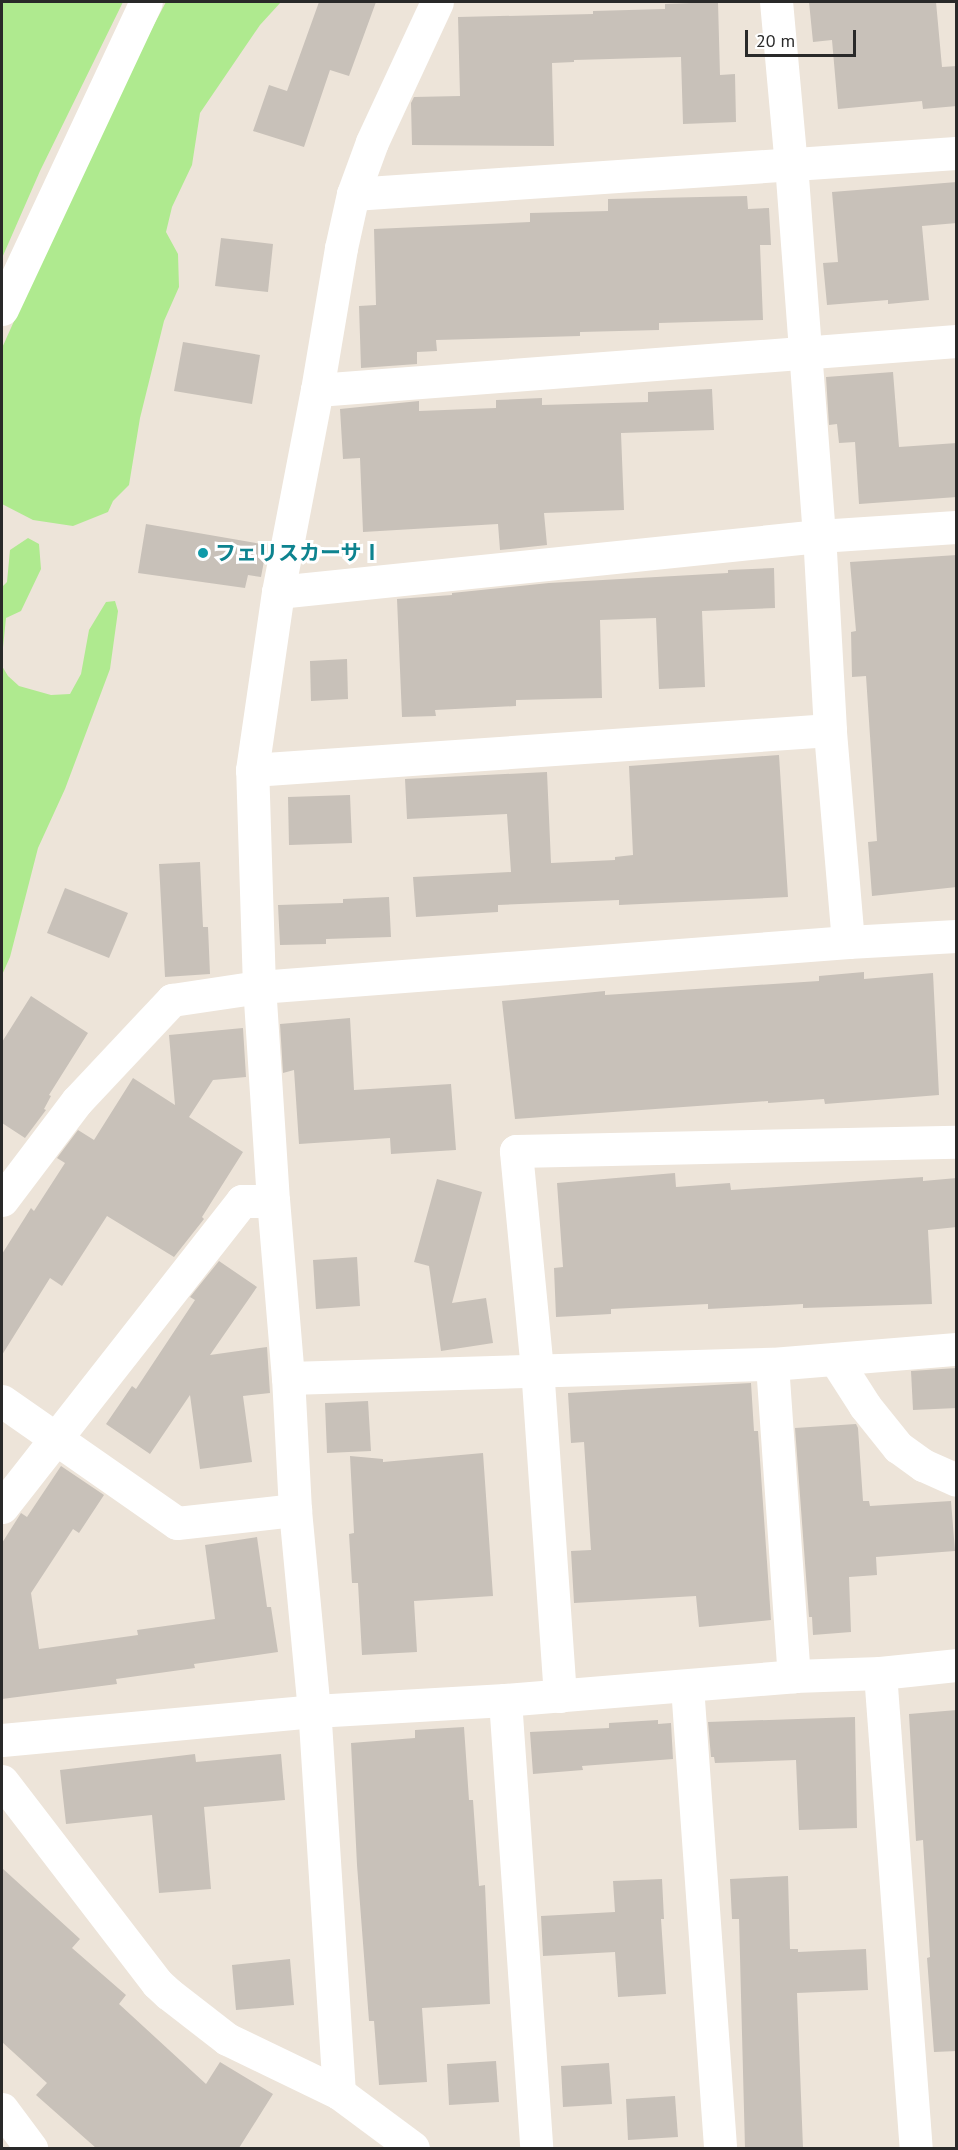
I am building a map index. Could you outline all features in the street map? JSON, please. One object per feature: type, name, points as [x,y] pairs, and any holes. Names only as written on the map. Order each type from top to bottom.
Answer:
[{"type":"street","points":[[2,309],[146,2]]},
{"type":"street","points":[[339,2093],[314,1711],[295,1510],[288,1378],[273,1201],[259,987],[252,770],[278,592],[353,194],[372,142],[437,2]]},
{"type":"street","points":[[776,2],[791,166],[819,536],[830,730],[848,942]]},
{"type":"street","points":[[353,194],[957,153]]},
{"type":"street","points":[[317,390],[957,341]]},
{"type":"street","points":[[278,592],[819,536],[957,526]]},
{"type":"street","points":[[252,770],[830,730]]},
{"type":"street","points":[[2,1200],[77,1101],[172,1000],[259,987],[848,942],[957,936]]},
{"type":"street","points":[[560,1696],[537,1370],[516,1151],[957,1142]]},
{"type":"street","points":[[2,1508],[242,1201],[273,1201]]},
{"type":"street","points":[[288,1378],[772,1364],[957,1349]]},
{"type":"street","points":[[835,1359],[864,1406],[898,1447],[923,1465],[957,1479]]},
{"type":"street","points":[[772,1364],[794,1676]]},
{"type":"street","points":[[2,1401],[177,1522],[295,1510]]},
{"type":"street","points":[[2,1740],[314,1711],[505,1701],[794,1676],[880,1673],[957,1665]]},
{"type":"street","points":[[880,1673],[916,2148]]},
{"type":"street","points":[[687,1686],[720,2148]]},
{"type":"street","points":[[505,1701],[536,2148]]},
{"type":"street","points":[[2,1781],[149,1974],[169,1994],[227,2039],[339,2093],[413,2148]]},
{"type":"street","points":[[2,2109],[31,2148]]},
{"type":"green space","points":[[2,2],[123,2],[40,171],[2,258]]},
{"type":"green space","points":[[166,2],[281,2],[260,25],[200,113],[192,165],[172,207],[166,232],[178,254],[179,287],[164,321],[140,418],[129,485],[113,501],[108,512],[73,526],[33,520],[2,504],[2,348],[108,111]]},
{"type":"green space","points":[[28,538],[39,544],[41,569],[21,611],[6,618],[2,657],[2,587],[7,582],[10,550]]},
{"type":"green space","points":[[115,601],[118,611],[110,669],[65,789],[38,848],[10,957],[2,975],[2,666],[8,676],[19,686],[51,695],[70,694],[81,674],[89,630],[106,602]]},
{"type":"building","points":[[319,2],[376,2],[349,76],[330,70],[304,147],[253,131],[269,85],[287,91]]},
{"type":"building","points":[[718,2],[720,75],[735,74],[736,122],[683,124],[681,57],[574,60],[574,62],[552,63],[554,146],[412,145],[411,103],[414,97],[460,96],[458,17],[593,14],[593,11],[665,9],[665,4]]},
{"type":"building","points":[[809,2],[936,2],[942,67],[957,66],[957,106],[923,109],[922,101],[838,109],[832,40],[813,42]]},
{"type":"building","points":[[957,182],[957,223],[922,226],[929,300],[888,304],[888,300],[827,305],[823,263],[838,262],[832,192]]},
{"type":"building","points":[[747,196],[748,209],[769,208],[771,245],[760,245],[763,320],[659,323],[659,330],[580,332],[580,336],[436,340],[437,351],[417,352],[417,364],[361,368],[359,306],[376,305],[374,229],[530,222],[530,213],[608,211],[608,199]]},
{"type":"building","points":[[221,238],[273,244],[268,292],[215,286]]},
{"type":"building","points":[[183,342],[260,355],[252,404],[174,391]]},
{"type":"building","points":[[893,372],[899,447],[957,443],[957,497],[859,504],[855,442],[839,443],[837,424],[829,425],[826,377]]},
{"type":"building","points":[[712,389],[714,430],[621,433],[624,510],[544,513],[547,545],[500,550],[498,524],[363,532],[360,458],[343,459],[340,409],[419,401],[419,411],[496,408],[496,400],[542,398],[542,405],[648,402],[648,392]]},
{"type":"building","name":"フェリスカーサⅠ","points":[[146,524],[267,545],[261,577],[248,575],[245,588],[138,573]]},
{"type":"building","points":[[957,555],[957,887],[872,896],[868,842],[877,841],[866,676],[852,677],[851,632],[856,631],[850,562]]},
{"type":"building","points":[[774,568],[775,608],[702,611],[705,687],[659,689],[656,618],[600,620],[602,698],[516,700],[516,706],[435,710],[436,716],[402,717],[397,599],[549,583],[728,573],[728,570]]},
{"type":"building","points":[[347,659],[348,699],[311,701],[310,661]]},
{"type":"building","points":[[779,755],[788,897],[619,905],[619,900],[498,905],[498,912],[416,917],[413,877],[511,872],[507,814],[407,819],[405,779],[547,772],[551,863],[615,860],[615,857],[633,855],[629,766]]},
{"type":"building","points":[[350,795],[352,843],[289,845],[288,797]]},
{"type":"building","points":[[200,862],[203,927],[208,927],[210,974],[165,977],[159,864]]},
{"type":"building","points":[[65,888],[128,913],[109,958],[47,933]]},
{"type":"building","points":[[389,897],[391,937],[326,939],[326,944],[280,945],[278,905],[343,903],[343,899]]},
{"type":"building","points":[[864,972],[864,979],[933,973],[939,1095],[825,1104],[824,1099],[768,1103],[768,1101],[515,1119],[502,1001],[605,991],[605,995],[819,981],[819,976]]},
{"type":"building","points":[[31,996],[88,1033],[49,1095],[51,1096],[44,1109],[46,1110],[25,1138],[2,1123],[2,1042]]},
{"type":"building","points":[[350,1018],[354,1090],[451,1084],[456,1150],[391,1154],[390,1138],[299,1144],[294,1070],[283,1073],[280,1024]]},
{"type":"building","points":[[243,1028],[246,1077],[213,1080],[189,1117],[243,1152],[202,1217],[204,1219],[174,1257],[107,1216],[62,1286],[50,1278],[2,1355],[2,1254],[31,1208],[34,1211],[65,1163],[57,1158],[78,1130],[94,1140],[133,1078],[175,1105],[169,1035]]},
{"type":"building","points":[[675,1173],[676,1187],[730,1183],[731,1190],[923,1177],[923,1181],[957,1178],[957,1227],[928,1230],[932,1304],[803,1308],[803,1304],[708,1309],[708,1304],[611,1309],[611,1314],[556,1317],[554,1268],[563,1267],[557,1183]]},
{"type":"building","points":[[437,1179],[482,1192],[452,1303],[486,1298],[493,1343],[441,1351],[429,1266],[414,1262]]},
{"type":"building","points":[[357,1257],[360,1306],[316,1309],[313,1260]]},
{"type":"building","points":[[219,1261],[257,1287],[210,1355],[267,1347],[270,1393],[243,1396],[252,1462],[200,1469],[190,1395],[150,1454],[106,1424],[132,1386],[136,1389],[195,1300],[190,1297]]},
{"type":"building","points":[[957,1368],[957,1408],[913,1410],[911,1371]]},
{"type":"building","points":[[751,1383],[754,1431],[758,1431],[771,1620],[699,1627],[696,1596],[574,1603],[571,1551],[591,1550],[584,1442],[571,1443],[568,1393]]},
{"type":"building","points":[[368,1401],[371,1451],[327,1453],[325,1403]]},
{"type":"building","points":[[856,1424],[863,1501],[869,1501],[870,1506],[951,1501],[955,1551],[876,1557],[877,1575],[849,1577],[851,1632],[813,1635],[812,1617],[809,1617],[795,1428]]},
{"type":"building","points":[[483,1453],[493,1596],[414,1601],[417,1652],[362,1655],[358,1583],[352,1583],[349,1534],[354,1533],[350,1456],[383,1459],[383,1462]]},
{"type":"building","points":[[61,1466],[104,1495],[79,1533],[73,1529],[31,1593],[39,1649],[138,1635],[137,1630],[215,1619],[205,1545],[257,1537],[267,1607],[271,1607],[278,1652],[194,1664],[195,1668],[116,1679],[117,1684],[2,1699],[2,1543],[21,1513],[27,1517]]},
{"type":"building","points":[[957,1710],[957,2051],[934,2052],[927,1958],[930,1957],[923,1840],[916,1841],[909,1714]]},
{"type":"building","points":[[855,1717],[857,1828],[799,1830],[796,1760],[715,1763],[714,1757],[711,1757],[708,1722]]},
{"type":"building","points":[[658,1720],[658,1724],[671,1723],[673,1759],[582,1766],[583,1770],[533,1774],[530,1732],[609,1728],[609,1723]]},
{"type":"building","points":[[464,1727],[469,1800],[473,1800],[479,1886],[485,1885],[490,2004],[422,2008],[427,2082],[379,2085],[374,2021],[369,2021],[357,1865],[351,1743],[415,1738],[415,1730]]},
{"type":"building","points":[[195,1754],[196,1762],[281,1754],[285,1800],[204,1807],[211,1889],[159,1893],[152,1815],[66,1824],[60,1770]]},
{"type":"building","points":[[2,1868],[80,1939],[72,1948],[126,1995],[119,2004],[206,2084],[220,2062],[273,2094],[239,2148],[96,2148],[36,2095],[47,2083],[2,2042]]},
{"type":"building","points":[[788,1876],[790,1949],[798,1949],[798,1952],[866,1949],[868,1990],[797,1993],[803,2148],[745,2148],[739,1919],[732,1919],[730,1879]]},
{"type":"building","points":[[662,1879],[664,1919],[661,1919],[666,1994],[618,1997],[615,1952],[543,1956],[541,1916],[615,1912],[613,1881]]},
{"type":"building","points":[[290,1959],[294,2005],[236,2010],[232,1965]]},
{"type":"building","points":[[496,2061],[499,2102],[449,2105],[447,2064]]},
{"type":"building","points":[[609,2063],[612,2104],[563,2107],[561,2066]]},
{"type":"building","points":[[675,2096],[678,2137],[628,2140],[626,2099]]},
{"type":"place","name":"フェリスカーサⅠ","points":[[203,553]]}]
